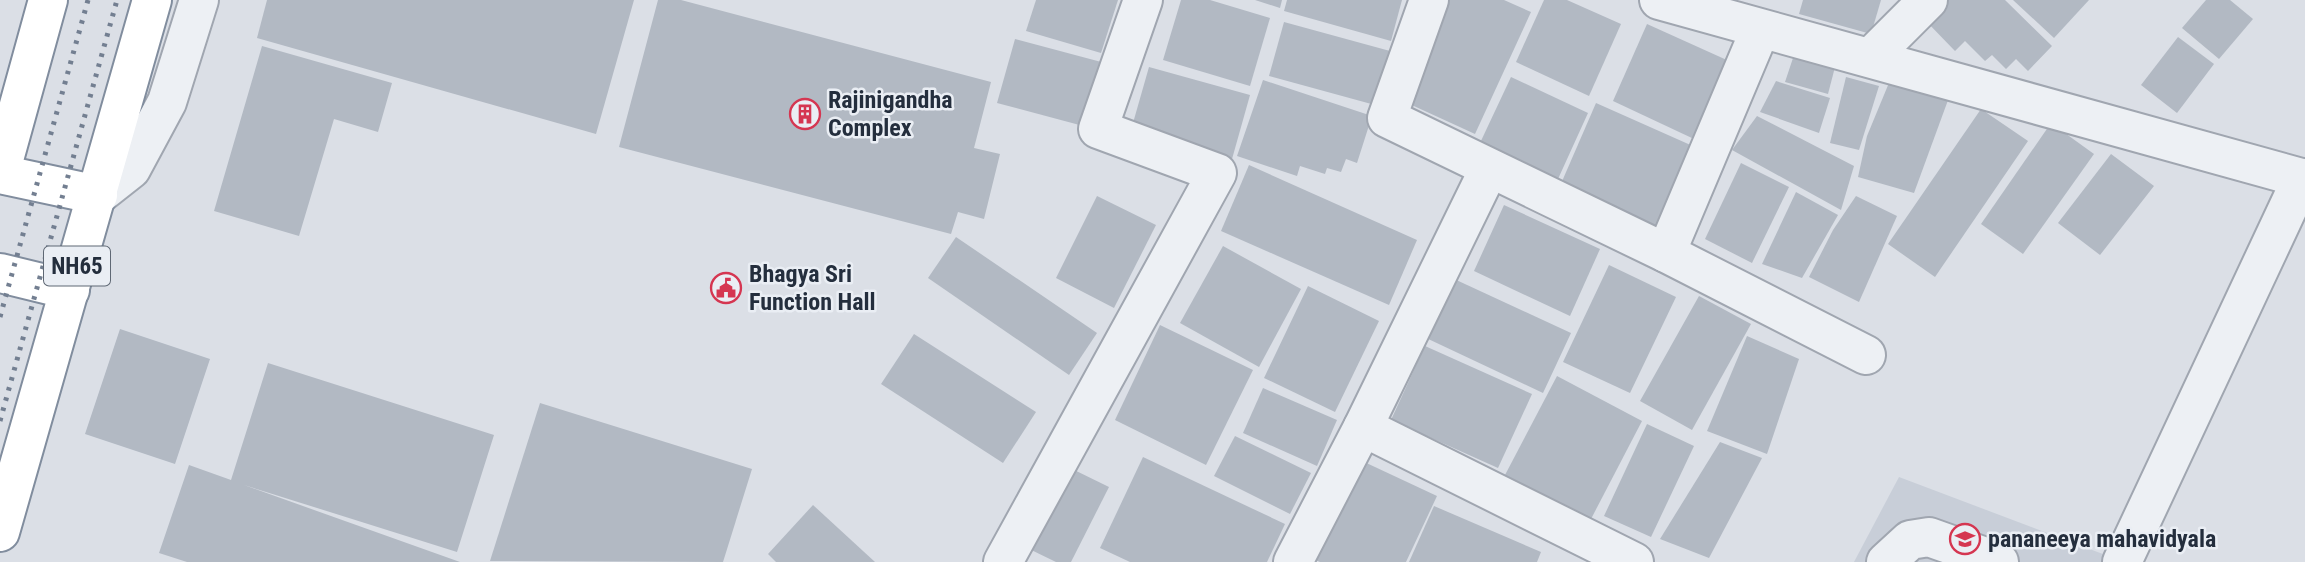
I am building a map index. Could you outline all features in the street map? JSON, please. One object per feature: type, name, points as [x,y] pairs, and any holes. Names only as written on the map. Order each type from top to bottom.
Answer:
[{"type":"highway","points":[[48,0],[0,174],[97,195]]},
{"type":"highway","name":"NH65","points":[[0,532],[152,0]]},
{"type":"highway","points":[[0,273],[70,290]]},
{"type":"street","points":[[97,195],[131,169],[167,102],[199,0]]},
{"type":"street","points":[[1003,562],[1217,173],[1098,129],[1143,0]]},
{"type":"street","points":[[1429,0],[1387,118],[1666,253],[1866,355]]},
{"type":"street","points":[[1659,0],[2303,178],[2122,562]]},
{"type":"street","points":[[1871,57],[1928,0]]},
{"type":"street","points":[[1666,253],[1760,30]]},
{"type":"street","points":[[1293,562],[1363,427],[1489,169]]},
{"type":"street","points":[[1363,427],[1634,562]]},
{"type":"street","points":[[1886,562],[1910,540],[1929,537],[1999,562]]},
{"type":"shaded area","name":"pananeeya mahavidyala","points":[[1899,477],[2124,562],[1854,562]]},
{"type":"building","points":[[267,0],[634,0],[596,134],[257,38]]},
{"type":"building","name":"Rajinigandha Complex","points":[[658,0],[681,0],[991,82],[974,148],[1000,154],[984,219],[958,212],[951,234],[619,147]]},
{"type":"building","points":[[1036,0],[1118,0],[1101,53],[1026,31]]},
{"type":"building","points":[[1181,0],[1210,0],[1270,18],[1250,86],[1163,60]]},
{"type":"building","points":[[1255,0],[1282,0],[1280,8]]},
{"type":"building","points":[[1287,0],[1402,0],[1391,41],[1284,11]]},
{"type":"building","points":[[1449,0],[1504,0],[1531,12],[1475,134],[1403,101]]},
{"type":"building","points":[[1544,0],[1567,0],[1621,24],[1589,96],[1516,62]]},
{"type":"building","points":[[1803,0],[1881,0],[1871,34],[1799,14]]},
{"type":"building","points":[[1943,0],[2005,0],[2052,46],[2028,71],[2016,59],[2006,69],[1992,55],[1985,61],[1965,41],[1955,51],[1924,19]]},
{"type":"building","points":[[2013,0],[2089,0],[2054,38]]},
{"type":"building","points":[[2206,0],[2230,0],[2253,19],[2219,59],[2182,28]]},
{"type":"building","points":[[1284,22],[1390,51],[1375,105],[1269,76]]},
{"type":"building","points":[[1647,24],[1729,61],[1694,139],[1613,101]]},
{"type":"building","points":[[2178,37],[2214,64],[2177,113],[2141,85]]},
{"type":"building","points":[[1015,39],[1105,63],[1087,127],[997,103]]},
{"type":"building","points":[[262,46],[392,83],[378,132],[334,119],[299,236],[214,211]]},
{"type":"building","points":[[1794,55],[1835,67],[1828,94],[1785,82]]},
{"type":"building","points":[[1149,67],[1250,95],[1232,159],[1131,130]]},
{"type":"building","points":[[1511,77],[1588,113],[1558,179],[1480,143]]},
{"type":"building","points":[[1846,77],[1879,86],[1859,150],[1830,143]]},
{"type":"building","points":[[1891,78],[1951,92],[1914,193],[1858,177],[1867,136]]},
{"type":"building","points":[[1263,80],[1372,116],[1357,163],[1346,159],[1341,172],[1327,168],[1325,174],[1300,166],[1297,176],[1237,156]]},
{"type":"building","points":[[1776,81],[1830,98],[1819,133],[1760,112]]},
{"type":"building","points":[[1596,103],[1695,147],[1659,230],[1560,186]]},
{"type":"building","points":[[1981,109],[2028,141],[1935,277],[1888,244]]},
{"type":"building","points":[[1757,116],[1854,166],[1841,210],[1732,150]]},
{"type":"building","points":[[2051,123],[2094,154],[2023,254],[1981,224]]},
{"type":"building","points":[[2111,154],[2154,186],[2100,255],[2058,223]]},
{"type":"building","points":[[1741,163],[1789,187],[1752,263],[1705,239]]},
{"type":"building","points":[[1249,165],[1417,240],[1389,305],[1221,231]]},
{"type":"building","points":[[1796,192],[1838,215],[1802,278],[1762,264]]},
{"type":"building","points":[[1097,196],[1156,225],[1114,308],[1056,278]]},
{"type":"building","points":[[1856,196],[1897,216],[1859,302],[1809,277],[1833,230]]},
{"type":"building","points":[[1504,205],[1600,249],[1570,316],[1474,271]]},
{"type":"building","points":[[956,237],[1097,333],[1069,375],[928,278]]},
{"type":"building","points":[[1223,246],[1301,289],[1259,367],[1180,323]]},
{"type":"building","points":[[1609,265],[1676,297],[1630,393],[1563,362]]},
{"type":"building","points":[[1452,278],[1571,333],[1543,393],[1424,337]]},
{"type":"building","points":[[1308,286],[1379,321],[1335,412],[1264,378]]},
{"type":"building","points":[[1699,296],[1751,324],[1692,430],[1640,401]]},
{"type":"building","points":[[1160,325],[1253,370],[1206,465],[1115,420]]},
{"type":"building","points":[[120,329],[210,359],[175,464],[85,434]]},
{"type":"building","points":[[914,334],[1036,412],[1003,463],[881,384]]},
{"type":"building","points":[[1747,336],[1799,359],[1767,454],[1707,431]]},
{"type":"building","points":[[1425,346],[1532,394],[1498,468],[1391,420]]},
{"type":"building","points":[[268,363],[494,435],[457,552],[244,485],[460,562],[187,562],[159,553],[189,465],[231,480]]},
{"type":"building","points":[[1557,376],[1642,421],[1591,519],[1505,475]]},
{"type":"building","points":[[1263,388],[1337,420],[1317,466],[1243,433]]},
{"type":"building","points":[[540,403],[752,469],[723,562],[490,561]]},
{"type":"building","points":[[1647,424],[1694,446],[1651,537],[1604,516]]},
{"type":"building","points":[[1235,436],[1311,473],[1290,514],[1214,476]]},
{"type":"building","points":[[1720,442],[1762,458],[1709,558],[1660,539]]},
{"type":"building","points":[[1143,457],[1285,524],[1267,562],[1130,562],[1100,548]]},
{"type":"building","points":[[1360,460],[1437,496],[1406,562],[1320,562],[1313,559]]},
{"type":"building","points":[[1062,464],[1109,487],[1071,562],[1056,562],[1021,545]]},
{"type":"building","points":[[813,505],[875,562],[776,562],[768,554]]},
{"type":"building","points":[[1434,506],[1541,552],[1537,562],[1409,562]]},
{"type":"railway","points":[[0,317],[88,0]]},
{"type":"railway","points":[[0,421],[117,0]]},
{"type":"place","name":"Rajinigandha Complex","points":[[805,114]]},
{"type":"place","name":"Bhagya Sri Function Hall","points":[[726,288]]},
{"type":"place","name":"pananeeya mahavidyala","points":[[1965,539]]}]
